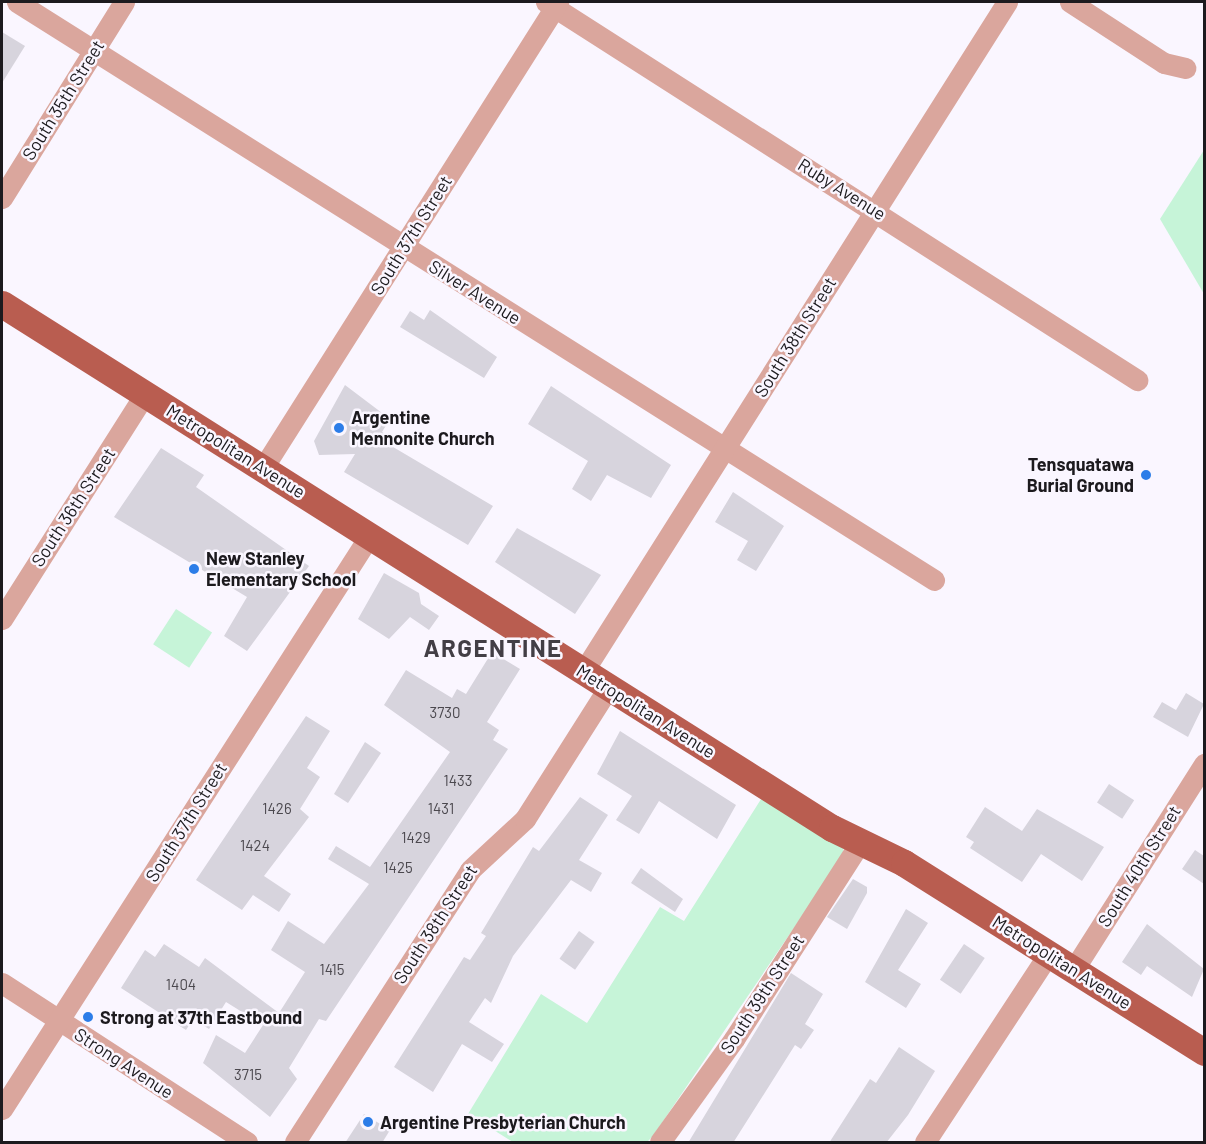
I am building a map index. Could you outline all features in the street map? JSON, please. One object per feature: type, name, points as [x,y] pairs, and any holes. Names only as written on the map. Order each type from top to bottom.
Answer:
[{"type":"main road","name":"Metropolitan Avenue","points":[[2,304],[370,535],[608,688],[860,843],[904,863],[1049,952],[1204,1052]]},
{"type":"street","name":"Silver Avenue","points":[[17,2],[724,450],[934,580]]},
{"type":"street","name":"South 35th Street","points":[[2,198],[124,2]]},
{"type":"street","name":"South 38th Street","points":[[583,672],[1007,2]]},
{"type":"street","points":[[1070,2],[1164,63],[1185,68]]},
{"type":"street","name":"Ruby Avenue","points":[[553,3],[1137,380]]},
{"type":"street","name":"South 37th Street","points":[[263,468],[403,247],[553,3]]},
{"type":"street","name":"South 36th Street","points":[[2,619],[145,394]]},
{"type":"street","name":"South 37th Street","points":[[2,1109],[370,535]]},
{"type":"street","name":"South 38th Street","points":[[295,1143],[470,870],[525,819],[608,688]]},
{"type":"street","name":"South 40th Street","points":[[1074,969],[1204,764]]},
{"type":"street","name":"South 39th Street","points":[[660,1143],[734,1039],[860,843]]},
{"type":"street","points":[[925,1143],[1049,952]]},
{"type":"street","name":"Strong Avenue","points":[[2,983],[247,1143]]},
{"type":"green space","points":[[1204,150],[1204,294],[1160,219]]},
{"type":"green space","points":[[176,609],[212,632],[189,668],[153,644]]},
{"type":"green space","points":[[763,796],[844,846],[842,857],[653,1136],[647,1142],[513,1142],[468,1114],[541,994],[587,1023],[660,907],[684,921]]},
{"type":"building","points":[[2,32],[25,46],[2,83]]},
{"type":"building","points":[[430,310],[497,357],[484,378],[400,327],[410,311],[424,320]]},
{"type":"building","points":[[345,385],[390,419],[382,432],[392,438],[388,444],[493,506],[468,545],[344,472],[355,454],[319,455],[314,441]]},
{"type":"building","points":[[551,386],[671,465],[651,498],[607,475],[591,501],[572,489],[588,461],[528,424]]},
{"type":"building","points":[[161,448],[204,475],[196,487],[309,566],[247,651],[224,636],[247,597],[114,517]]},
{"type":"building","points":[[733,492],[784,526],[756,571],[737,560],[748,541],[715,522]]},
{"type":"building","points":[[517,528],[601,575],[575,614],[495,562]]},
{"type":"building","points":[[384,573],[419,593],[421,604],[439,616],[429,630],[410,617],[389,639],[358,619]]},
{"type":"building","points":[[492,652],[520,669],[487,722],[499,730],[493,740],[508,749],[326,1021],[319,1019],[289,1068],[297,1079],[270,1117],[203,1063],[216,1035],[245,1053],[263,1025],[226,1002],[209,1029],[193,1019],[186,1030],[121,988],[145,950],[155,957],[164,944],[199,967],[205,958],[279,1013],[305,972],[271,950],[288,921],[324,944],[369,884],[328,859],[336,846],[370,867],[450,752],[384,705],[406,670],[452,698],[457,689],[466,694]]},
{"type":"building","points":[[1186,693],[1204,704],[1188,737],[1153,717],[1162,702],[1176,710]]},
{"type":"building","points":[[306,716],[330,731],[307,768],[320,777],[300,809],[309,817],[264,876],[291,894],[279,912],[253,895],[242,910],[196,880]]},
{"type":"building","points":[[620,731],[736,805],[717,839],[659,801],[639,834],[616,820],[632,796],[597,774]]},
{"type":"building","points":[[365,742],[381,753],[348,803],[334,794]]},
{"type":"building","points":[[1109,784],[1134,800],[1122,819],[1097,802]]},
{"type":"building","points":[[580,797],[608,815],[579,860],[602,873],[591,892],[571,880],[513,956],[491,1003],[485,998],[469,1022],[504,1044],[492,1062],[462,1044],[433,1092],[394,1067],[464,957],[470,960],[486,936],[481,933],[533,847],[539,851]]},
{"type":"building","points":[[985,807],[1022,831],[1037,809],[1104,847],[1082,881],[1041,854],[1022,882],[970,848],[974,842],[966,837]]},
{"type":"building","points":[[1195,850],[1204,856],[1204,884],[1182,869]]},
{"type":"building","points":[[641,868],[683,899],[675,912],[631,883]]},
{"type":"building","points":[[853,879],[867,887],[867,893],[847,929],[827,917]]},
{"type":"building","points":[[906,909],[928,923],[898,970],[921,984],[906,1008],[865,982]]},
{"type":"building","points":[[1147,924],[1204,969],[1192,997],[1147,966],[1141,975],[1122,962]]},
{"type":"building","points":[[579,931],[595,942],[575,970],[559,959]]},
{"type":"building","points":[[964,944],[985,958],[961,994],[940,980]]},
{"type":"building","points":[[791,973],[823,994],[805,1024],[814,1030],[801,1049],[795,1045],[733,1143],[688,1143]]},
{"type":"building","points":[[899,1047],[935,1071],[908,1115],[886,1143],[829,1143],[870,1079],[876,1083]]},
{"type":"building","name":"Argentine Presbyterian Church","points":[[364,1114],[390,1130],[382,1143],[345,1143]]},
{"type":"place","name":"Argentine Mennonite Church","points":[[339,428]]},
{"type":"place","name":"Tensquatawa Burial Ground","points":[[1146,475]]},
{"type":"place","name":"New Stanley Elementary School","points":[[194,569]]},
{"type":"place","name":"Strong at 37th Eastbound","points":[[88,1017]]},
{"type":"place","name":"Argentine Presbyterian Church","points":[[368,1122]]},
{"type":"district","name":"ARGENTINE","points":[[493,648]]}]
